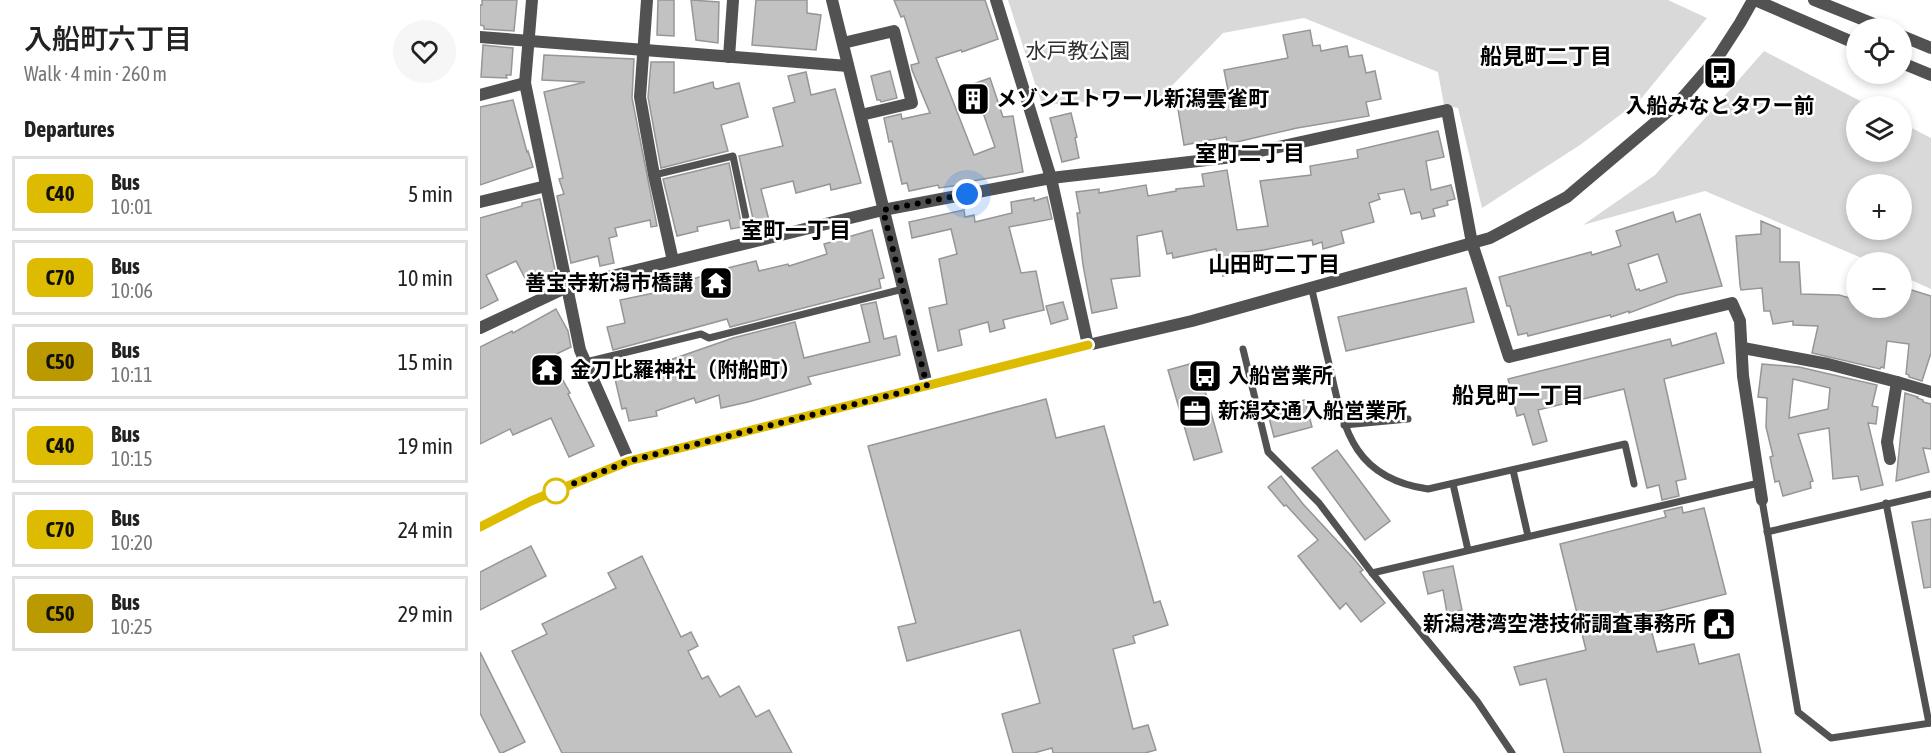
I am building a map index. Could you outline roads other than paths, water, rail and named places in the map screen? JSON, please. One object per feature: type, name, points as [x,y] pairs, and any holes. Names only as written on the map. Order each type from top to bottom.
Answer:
[{"type":"street","points":[[532,0],[525,83],[580,350],[629,461]]},
{"type":"street","points":[[647,0],[640,98],[673,261]]},
{"type":"street","points":[[729,57],[733,0]]},
{"type":"street","points":[[832,0],[927,386]]},
{"type":"street","points":[[996,0],[1051,178],[1088,345]]},
{"type":"street","points":[[480,526],[531,501],[629,461],[1088,345],[1192,321],[1490,238],[1567,197],[1678,103],[1718,57],[1754,0],[1846,39]]},
{"type":"street","points":[[1814,0],[1859,18]]},
{"type":"street","points":[[843,43],[894,31],[912,103],[861,116]]},
{"type":"street","points":[[480,37],[848,66]]},
{"type":"street","points":[[1912,40],[1931,48]]},
{"type":"street","points":[[1912,67],[1931,75]]},
{"type":"street","points":[[480,95],[525,83]]},
{"type":"street","points":[[480,328],[567,287],[883,210],[1051,178],[1233,157],[1447,110],[1472,243],[1509,357],[1732,303],[1740,321],[1743,376],[1762,500]]},
{"type":"street","points":[[480,202],[546,186]]},
{"type":"street","points":[[1743,348],[1828,364],[1931,392]]},
{"type":"street","points":[[1890,459],[1887,442],[1897,382]]},
{"type":"lane","points":[[654,175],[733,156],[751,242]]},
{"type":"lane","points":[[1311,286],[1344,425],[1357,451],[1384,475],[1412,486],[1428,489],[1625,444],[1634,484]]},
{"type":"lane","points":[[586,362],[701,334],[709,338],[903,289]]},
{"type":"lane","points":[[1243,350],[1268,452],[1319,503],[1372,573],[1477,701],[1512,753]]},
{"type":"lane","points":[[1344,425],[1408,418]]},
{"type":"lane","points":[[1513,470],[1528,536]]},
{"type":"lane","points":[[1372,573],[1759,483]]},
{"type":"lane","points":[[1453,484],[1468,550]]},
{"type":"lane","points":[[1767,532],[1931,494]]},
{"type":"lane","points":[[1762,500],[1798,711],[1831,738],[1930,723],[1886,503]]},
{"type":"place","name":"入船みなとタワー前","points":[[1720,73]]},
{"type":"place","name":"メゾンエトワール新潟雲雀町","points":[[973,99]]},
{"type":"place","name":"善宝寺新潟市橋講","points":[[716,283]]},
{"type":"place","name":"金刀比羅神社（附船町）","points":[[547,370]]},
{"type":"place","name":"入船営業所","points":[[1205,376]]},
{"type":"place","name":"新潟交通入船営業所","points":[[1195,411]]},
{"type":"place","name":"新潟港湾空港技術調査事務所","points":[[1719,624]]},
{"type":"district","name":"船見町二丁目","points":[[1546,56]]},
{"type":"district","name":"室町二丁目","points":[[1250,153]]},
{"type":"district","name":"室町一丁目","points":[[796,230]]},
{"type":"district","name":"山田町二丁目","points":[[1274,264]]},
{"type":"district","name":"船見町一丁目","points":[[1518,395]]},
{"type":"park label","name":"水戸教公園","points":[[1078,51]]}]
